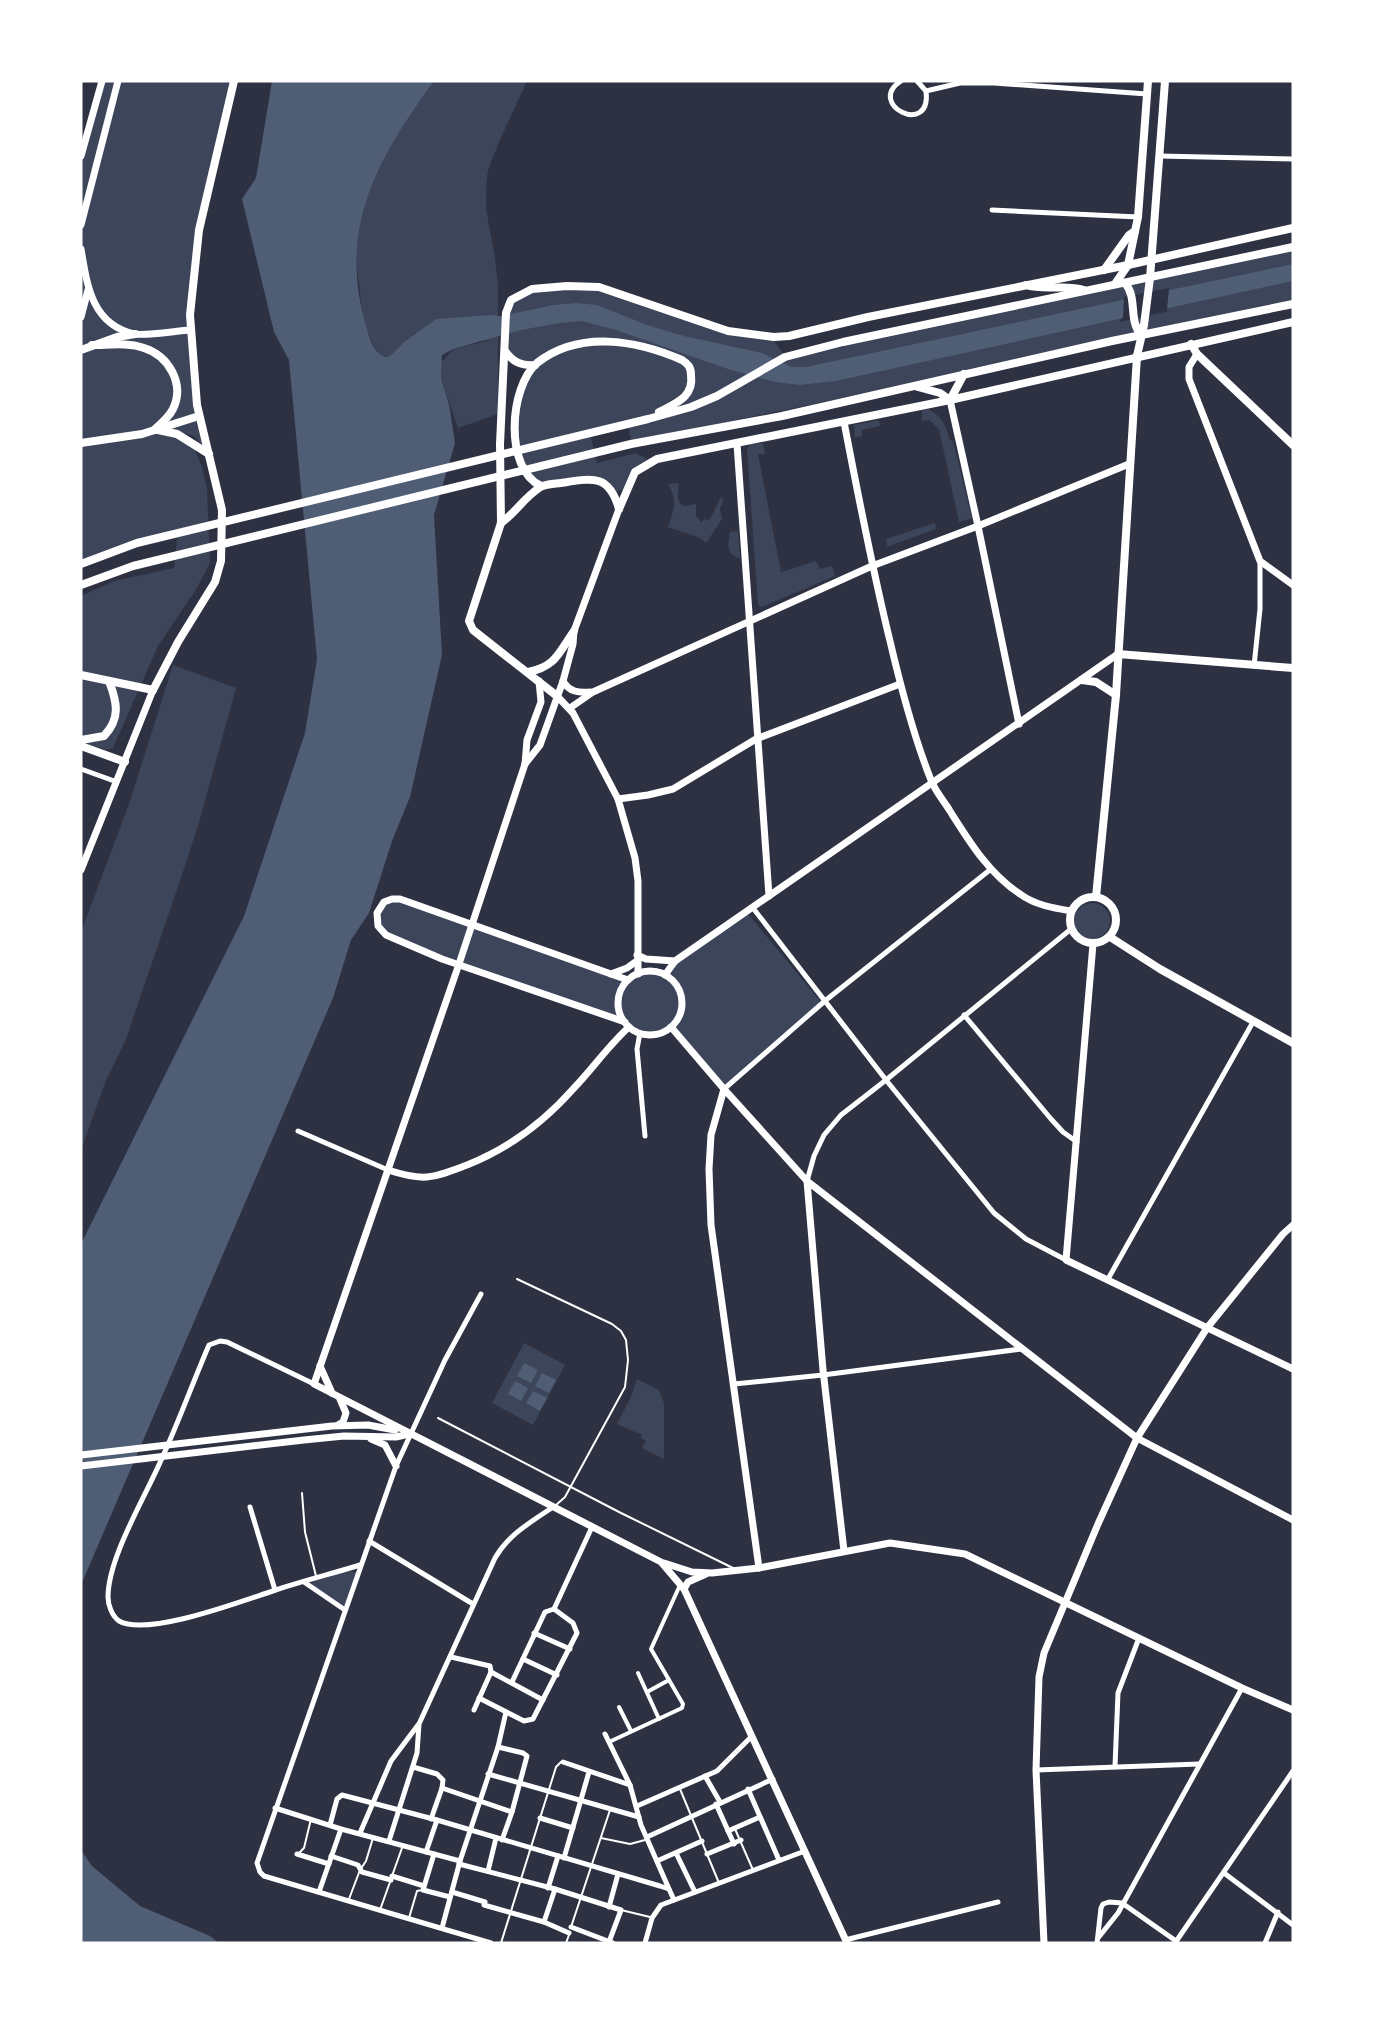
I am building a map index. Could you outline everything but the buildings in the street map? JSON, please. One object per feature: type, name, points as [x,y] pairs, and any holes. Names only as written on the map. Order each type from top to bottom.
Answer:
[{"type":"highway","points":[[1115,285],[1128,265],[1138,217],[1148,81]]},
{"type":"highway","points":[[1137,356],[1149,282],[1165,81]]},
{"type":"highway","points":[[1104,270],[1129,235],[1135,231]]},
{"type":"highway","points":[[81,564],[137,543],[691,407],[740,384],[785,357],[843,342],[1115,285],[1128,286],[1149,282],[1293,247]]},
{"type":"highway","points":[[1026,285],[1038,289],[1076,287],[1087,291]]},
{"type":"highway","points":[[1128,286],[1140,330]]},
{"type":"highway","points":[[81,585],[134,566],[631,444],[782,417],[1140,330],[1293,304]]},
{"type":"highway","points":[[81,350],[117,337],[135,334]]},
{"type":"highway","points":[[541,486],[530,480],[520,465],[515,439],[517,400],[523,383],[535,365],[564,348],[590,341],[621,342],[673,356],[689,364],[692,384],[689,393],[676,403],[643,420]]},
{"type":"highway","points":[[92,345],[141,347],[162,357],[171,368],[176,384],[175,403],[167,418],[156,430]]},
{"type":"highway","points":[[505,351],[511,360],[535,365]]},
{"type":"highway","points":[[912,386],[940,393],[950,400],[964,374]]},
{"type":"highway","points":[[81,443],[156,430],[200,416]]},
{"type":"highway","points":[[156,430],[177,434],[209,454]]},
{"type":"highway","points":[[81,675],[153,690]]},
{"type":"highway","points":[[81,740],[104,736],[115,722],[117,711],[109,681]]},
{"type":"highway","points":[[81,746],[125,762]]},
{"type":"main road","points":[[153,690],[178,642],[215,582],[221,561],[222,510],[200,416],[190,330],[191,294],[199,230],[234,81]]},
{"type":"main road","points":[[557,696],[471,628],[470,621],[501,523],[500,444],[506,313],[511,300],[532,289],[567,286],[598,287],[728,331],[774,337],[789,336],[950,299],[1104,270],[1293,228]]},
{"type":"main road","points":[[619,509],[635,472],[657,459],[950,400],[1293,322]]},
{"type":"main road","points":[[1191,344],[1197,354],[1293,445]]},
{"type":"main road","points":[[1096,897],[1116,695],[1137,356]]},
{"type":"main road","points":[[501,523],[541,486],[577,480],[602,482],[614,494],[619,509]]},
{"type":"main road","points":[[528,672],[550,664],[574,631]]},
{"type":"main road","points":[[1118,654],[1293,668]]},
{"type":"main road","points":[[1082,680],[1096,682],[1116,695]]},
{"type":"main road","points":[[1096,897],[1109,903],[1116,916],[1116,923],[1110,936],[1100,943],[1082,942],[1071,929],[1069,917],[1071,911],[1081,900],[1096,897]]},
{"type":"main road","points":[[1110,936],[1160,969],[1293,1043]]},
{"type":"street","points":[[81,156],[85,130],[102,81]]},
{"type":"street","points":[[81,225],[118,81]]},
{"type":"street","points":[[902,81],[894,88],[892,100],[897,111],[914,115],[921,112],[925,106],[926,91],[917,81]]},
{"type":"street","points":[[926,91],[954,84],[994,82],[1147,94]]},
{"type":"street","points":[[1159,156],[1293,159]]},
{"type":"street","points":[[992,210],[1138,217]]},
{"type":"street","points":[[81,249],[88,289],[97,309],[107,320],[135,334],[190,330]]},
{"type":"street","points":[[81,317],[88,289]]},
{"type":"street","points":[[1197,354],[1189,367],[1189,380],[1260,561],[1260,609],[1254,666]]},
{"type":"street","points":[[950,400],[1019,724]]},
{"type":"street","points":[[844,422],[872,566],[900,684],[932,783],[970,842],[991,869],[1018,893],[1031,900],[1045,906],[1071,911]]},
{"type":"street","points":[[737,444],[756,739],[769,896]]},
{"type":"street","points":[[570,708],[593,692],[872,566],[978,526],[1129,464]]},
{"type":"street","points":[[525,764],[540,744],[563,681],[573,644],[574,631],[619,509]]},
{"type":"street","points":[[1260,561],[1293,585]]},
{"type":"street","points":[[664,975],[675,961],[1118,654]]},
{"type":"street","points":[[314,1384],[459,964],[525,764],[527,740],[541,702],[539,681]]},
{"type":"street","points":[[563,681],[570,690],[579,693],[593,692]]},
{"type":"street","points":[[618,799],[673,789],[756,739],[900,684]]},
{"type":"street","points":[[81,870],[153,690]]},
{"type":"street","points":[[557,696],[570,708],[618,799],[636,870],[638,974]]},
{"type":"street","points":[[81,769],[117,782]]},
{"type":"street","points":[[759,1568],[711,1226],[709,1169],[711,1135],[724,1089],[826,1000],[991,869]]},
{"type":"street","points":[[627,1024],[621,1016],[619,1001],[628,980],[638,974],[651,971],[664,975],[677,987],[682,1004],[677,1020],[671,1027],[657,1034],[640,1033],[627,1024],[459,964],[386,935],[378,926],[376,913],[384,902],[392,898],[400,899],[628,980]]},
{"type":"street","points":[[753,908],[886,1080],[994,1213],[1026,1239],[1066,1260],[1293,1369]]},
{"type":"street","points":[[844,1551],[823,1375],[807,1181],[814,1156],[824,1135],[841,1115],[1071,929]]},
{"type":"street","points":[[1066,1260],[1093,944]]},
{"type":"street","points":[[637,957],[675,961]]},
{"type":"street","points":[[610,974],[627,968],[637,957]]},
{"type":"street","points":[[964,1015],[1051,1119],[1077,1142]]},
{"type":"street","points":[[1108,1279],[1253,1022]]},
{"type":"street","points":[[298,1131],[388,1170],[409,1177],[435,1177],[500,1150],[541,1123],[573,1090],[627,1024]]},
{"type":"street","points":[[671,1027],[807,1181],[1137,1438],[1293,1520]]},
{"type":"street","points":[[640,1033],[637,1049],[645,1136]]},
{"type":"street","points":[[1044,1943],[1036,1770],[1039,1677],[1044,1653],[1137,1438],[1207,1328],[1283,1234],[1293,1225]]},
{"type":"street","points":[[482,1294],[445,1360],[396,1466],[257,1858],[260,1872],[264,1876],[491,1943]]},
{"type":"street","points":[[360,1565],[275,1590],[202,1615],[157,1623],[136,1624],[117,1619],[110,1608],[108,1598],[118,1552],[162,1459],[209,1345],[220,1341],[227,1342],[314,1384],[661,1562],[692,1572],[712,1573],[759,1568],[890,1544],[965,1554],[1242,1688],[1293,1710]]},
{"type":"street","points":[[734,1384],[823,1375],[1021,1349]]},
{"type":"street","points":[[320,1366],[327,1383],[345,1408],[346,1416],[340,1424],[332,1426]]},
{"type":"street","points":[[81,1455],[332,1426],[377,1425],[409,1434]]},
{"type":"street","points":[[81,1466],[235,1447],[362,1436],[396,1437],[409,1434]]},
{"type":"street","points":[[362,1436],[385,1445],[396,1466]]},
{"type":"street","points":[[250,1507],[275,1590]]},
{"type":"street","points":[[360,1833],[391,1761],[419,1724],[503,1545],[513,1535],[554,1507]]},
{"type":"street","points":[[512,1682],[545,1612],[554,1609],[592,1527]]},
{"type":"street","points":[[369,1541],[474,1604]]},
{"type":"street","points":[[661,1562],[682,1587],[773,1779],[846,1941],[998,1902]]},
{"type":"street","points":[[609,1742],[683,1706],[651,1649],[682,1587],[688,1582],[712,1573]]},
{"type":"street","points":[[304,1582],[345,1610]]},
{"type":"street","points":[[479,1698],[524,1721],[530,1721],[557,1675],[577,1633],[573,1623],[554,1609]]},
{"type":"street","points":[[534,1633],[570,1649]]},
{"type":"street","points":[[1115,1766],[1118,1693],[1139,1638]]},
{"type":"street","points":[[451,1657],[490,1666],[491,1671],[474,1710]]},
{"type":"street","points":[[523,1659],[557,1675]]},
{"type":"street","points":[[491,1671],[543,1700]]},
{"type":"street","points":[[638,1673],[659,1719]]},
{"type":"street","points":[[647,1692],[669,1680]]},
{"type":"street","points":[[1097,1940],[1118,1912],[1242,1688]]},
{"type":"street","points":[[619,1707],[631,1731]]},
{"type":"street","points":[[441,1928],[498,1747],[506,1712]]},
{"type":"street","points":[[389,1841],[417,1753],[419,1724]]},
{"type":"street","points":[[605,1734],[630,1785],[639,1817],[674,1900]]},
{"type":"street","points":[[637,1806],[723,1766],[752,1736]]},
{"type":"street","points":[[488,1871],[499,1839],[512,1812],[527,1756],[498,1747]]},
{"type":"street","points":[[563,1762],[630,1785]]},
{"type":"street","points":[[1036,1770],[1198,1764]]},
{"type":"street","points":[[413,1767],[437,1774],[443,1780],[426,1852]]},
{"type":"street","points":[[1097,1940],[1103,1904],[1109,1902],[1122,1903],[1176,1942],[1293,1771]]},
{"type":"street","points":[[544,1922],[551,1889],[573,1828],[589,1772]]},
{"type":"street","points":[[489,1774],[639,1817]]},
{"type":"street","points":[[705,1776],[734,1844]]},
{"type":"street","points":[[648,1838],[773,1779]]},
{"type":"street","points":[[442,1788],[512,1812]]},
{"type":"street","points":[[748,1789],[779,1860]]},
{"type":"street","points":[[330,1825],[340,1796],[434,1819],[669,1889]]},
{"type":"street","points":[[275,1808],[621,1910],[611,1942],[598,1940],[484,1903],[360,1870],[358,1865],[332,1856]]},
{"type":"street","points":[[728,1831],[760,1817]]},
{"type":"street","points":[[540,1818],[573,1828]]},
{"type":"street","points":[[319,1892],[342,1829]]},
{"type":"street","points":[[707,1854],[741,1840]]},
{"type":"street","points":[[657,1861],[702,1841]]},
{"type":"street","points":[[645,1943],[652,1918],[661,1905],[805,1851]]},
{"type":"street","points":[[676,1853],[695,1892]]},
{"type":"street","points":[[297,1854],[329,1864]]},
{"type":"street","points":[[423,1888],[434,1854]]},
{"type":"street","points":[[1224,1873],[1293,1925]]},
{"type":"street","points":[[609,1907],[618,1874]]},
{"type":"street","points":[[1265,1943],[1278,1912]]},
{"type":"lane","points":[[517,1279],[612,1324],[621,1331],[626,1341],[628,1360],[625,1387],[565,1497],[554,1507]]},
{"type":"lane","points":[[438,1418],[738,1570]]},
{"type":"lane","points":[[302,1493],[305,1532],[316,1579]]},
{"type":"lane","points":[[501,1943],[548,1790],[556,1767],[563,1762]]},
{"type":"lane","points":[[678,1787],[719,1883]]},
{"type":"lane","points":[[566,1943],[610,1810]]},
{"type":"lane","points":[[297,1854],[303,1849],[311,1819]]},
{"type":"lane","points":[[735,1828],[753,1870]]},
{"type":"lane","points":[[348,1902],[360,1870],[366,1861],[373,1837]]},
{"type":"lane","points":[[600,1838],[630,1844],[648,1838]]},
{"type":"lane","points":[[381,1910],[402,1845]]},
{"type":"lane","points":[[409,1918],[417,1891],[423,1888]]},
{"type":"lane","points":[[621,1910],[652,1918]]},
{"type":"shaded area","points":[[102,81],[233,81],[199,230],[190,349],[209,454],[194,436],[183,433],[191,441],[202,467],[207,489],[210,563],[195,591],[158,646],[113,748],[107,750],[81,742],[81,596],[114,581],[174,568],[178,529],[81,561],[81,444],[171,432],[81,443],[81,156]]},
{"type":"shaded area","points":[[272,81],[434,81],[397,136],[382,164],[369,192],[361,221],[357,251],[358,283],[364,318],[376,350],[385,357],[390,356],[403,343],[436,319],[501,316],[576,303],[597,305],[647,325],[684,336],[762,353],[792,367],[806,367],[1293,264],[1293,281],[836,381],[800,385],[775,382],[731,370],[616,330],[582,321],[521,330],[453,349],[442,355],[441,378],[449,404],[455,443],[434,515],[442,655],[410,797],[392,841],[369,913],[351,940],[333,998],[81,1585],[81,1244],[244,916],[305,733],[317,659],[289,360],[274,332],[242,199],[256,178]]},
{"type":"shaded area","points":[[434,81],[527,81],[488,170],[486,186],[486,209],[498,283],[498,414],[458,428],[441,378],[441,363],[453,349],[491,340],[403,343],[390,356],[382,356],[372,342],[366,326],[356,260],[358,231],[371,185],[394,141]]},
{"type":"shaded area","points":[[1293,247],[1293,304],[631,444],[628,423],[642,420],[641,416],[589,430],[597,463],[636,453],[647,459],[632,470],[624,490],[613,492],[596,479],[587,478],[540,484],[530,481],[523,473],[519,462],[514,434],[516,399],[532,366],[516,362],[511,358],[506,347],[506,313],[511,296],[532,289],[567,286],[599,287],[729,333],[774,341],[786,357],[940,320]],"holes":[[[651,353],[685,363],[689,374],[689,382],[687,389],[676,400],[651,412],[680,395],[688,384],[686,366],[678,361]]]},
{"type":"shaded area","points":[[928,409],[940,418],[950,440],[953,441],[972,518],[959,522],[939,429],[929,420],[922,421],[922,410]]},
{"type":"shaded area","points":[[879,420],[880,426],[862,430],[862,436],[855,438],[854,425]]},
{"type":"shaded area","points":[[763,443],[765,454],[758,454],[781,572],[816,561],[820,569],[832,566],[835,576],[762,607],[758,605],[747,449],[751,444]]},
{"type":"shaded area","points":[[679,483],[680,503],[686,506],[696,504],[696,516],[701,522],[704,519],[709,521],[721,497],[724,499],[720,508],[722,519],[706,543],[700,538],[668,527],[674,505],[668,484]]},
{"type":"shaded area","points":[[935,523],[936,529],[887,547],[886,539]]},
{"type":"shaded area","points":[[738,531],[740,559],[731,554],[728,546],[730,532]]},
{"type":"shaded area","points":[[173,665],[236,688],[185,866],[126,1039],[105,1083],[81,1150],[81,932],[129,804]]},
{"type":"shaded area","points":[[395,900],[469,925],[457,961],[388,935],[382,930],[379,913],[387,903]]},
{"type":"shaded area","points":[[1092,903],[1105,908],[1110,921],[1105,934],[1092,939],[1079,934],[1074,921],[1079,908]]},
{"type":"shaded area","points":[[748,914],[822,1003],[724,1087],[673,1027],[681,1013],[682,999],[678,986],[667,974],[674,964]]},
{"type":"shaded area","points":[[473,927],[625,981],[618,999],[620,1019],[462,963]]},
{"type":"shaded area","points":[[650,973],[662,975],[675,986],[680,1003],[678,1015],[667,1028],[650,1033],[638,1031],[625,1020],[620,1003],[622,991],[633,978]]},
{"type":"shaded area","points":[[524,1343],[565,1365],[533,1425],[492,1403]]},
{"type":"shaded area","points":[[524,1363],[538,1370],[531,1383],[517,1376]]},
{"type":"shaded area","points":[[542,1373],[556,1380],[549,1393],[535,1386]]},
{"type":"shaded area","points":[[637,1379],[659,1390],[664,1403],[664,1459],[642,1448],[646,1441],[641,1438],[642,1435],[617,1424],[631,1397]]},
{"type":"shaded area","points":[[515,1381],[528,1388],[521,1401],[508,1394]]},
{"type":"shaded area","points":[[533,1391],[547,1398],[540,1411],[526,1403]]},
{"type":"shaded area","points":[[349,1571],[359,1572],[345,1607],[308,1585],[317,1579]]},
{"type":"shaded area","points":[[81,1850],[92,1866],[140,1906],[210,1936],[219,1943],[81,1943]]},
{"type":"pier","points":[[1169,288],[1167,310],[1169,311],[1119,322],[1123,317],[1124,297]]}]
